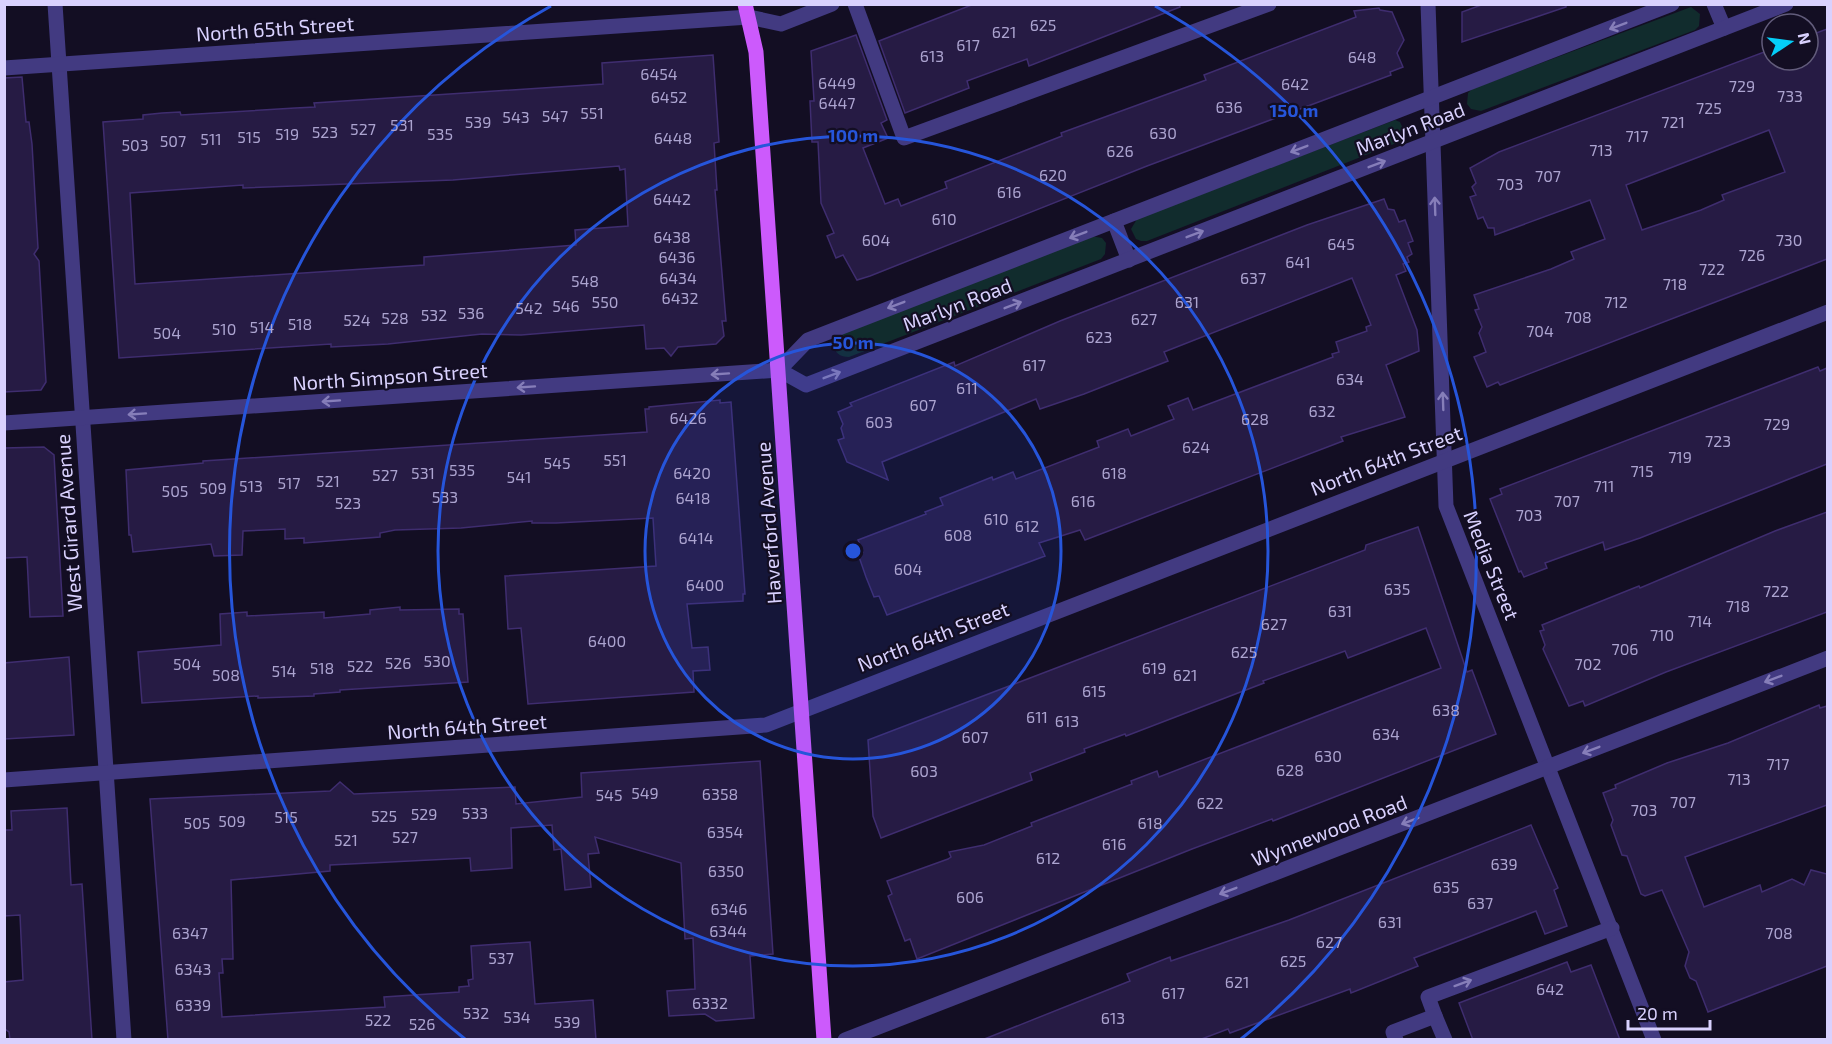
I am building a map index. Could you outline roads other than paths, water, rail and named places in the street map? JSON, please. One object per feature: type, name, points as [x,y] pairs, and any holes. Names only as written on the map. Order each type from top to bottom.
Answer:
[{"type":"main road","name":"Haverford Avenue","points":[[747,11],[756,52],[824,1040]]},
{"type":"street","name":"West Girard Avenue","points":[[55,4],[124,1040]]},
{"type":"street","name":"North 65th Street","points":[[4,68],[747,11],[781,24],[832,4]]},
{"type":"street","points":[[855,4],[904,138],[1269,4]]},
{"type":"street","name":"Media Street","points":[[1428,4],[1446,506],[1654,1040]]},
{"type":"street","name":"Marlyn Road","points":[[1672,4],[808,340],[779,370],[806,385],[1786,4]]},
{"type":"street","points":[[1714,4],[1724,28]]},
{"type":"street","points":[[1114,221],[1129,260]]},
{"type":"street","name":"North 64th Street","points":[[4,780],[766,725],[801,709],[1827,312]]},
{"type":"street","name":"North Simpson Street","points":[[4,423],[779,370]]},
{"type":"street","name":"Wynnewood Road","points":[[845,1040],[1827,658]]},
{"type":"street","points":[[1445,1040],[1428,996],[1612,928]]},
{"type":"street","points":[[1396,1040],[1393,1032],[1435,1016]]}]
